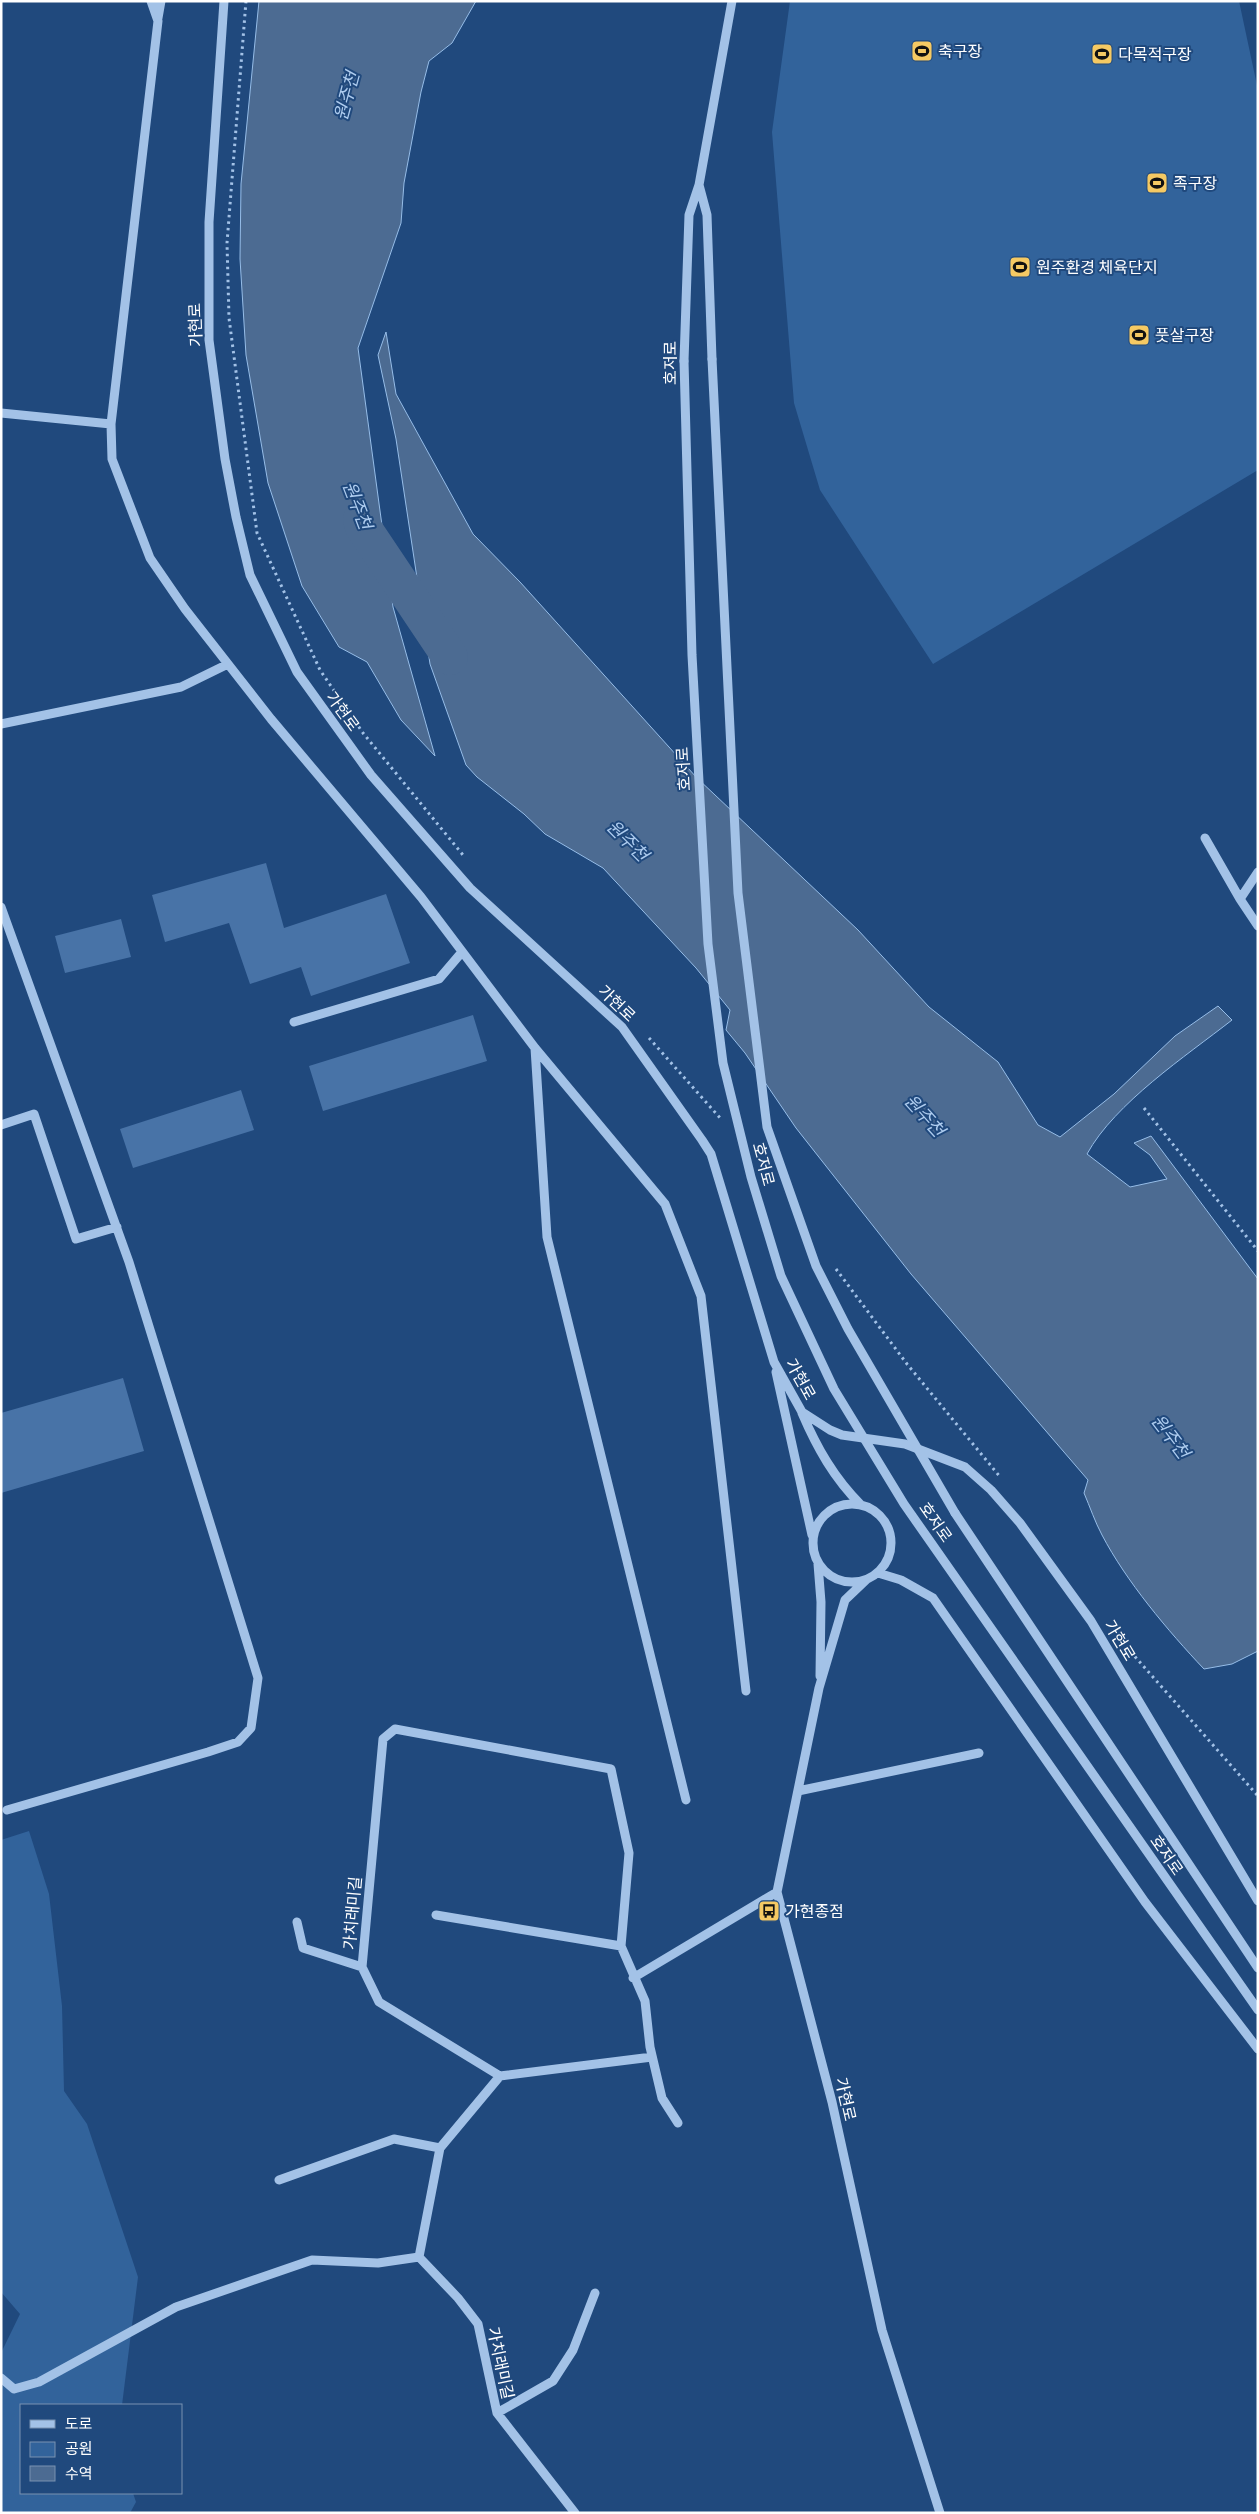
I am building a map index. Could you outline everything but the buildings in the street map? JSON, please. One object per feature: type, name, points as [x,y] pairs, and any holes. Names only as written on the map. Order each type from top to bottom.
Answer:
[{"type":"street","points":[[151,1],[158,21]]},
{"type":"street","points":[[161,1],[111,424],[112,459],[150,558],[228,664],[271,720],[420,897],[535,1048],[665,1204],[701,1296],[746,1691]]},
{"type":"street","name":"가현로","points":[[224,1],[209,222],[210,340],[225,460],[250,575],[297,672],[371,775],[470,888],[622,1027],[702,1140],[710,1154],[774,1362],[802,1412],[842,1435],[905,1444],[965,1467],[991,1490],[1020,1524],[1091,1621],[1258,1901]]},
{"type":"street","name":"호저로","points":[[732,1],[699,185],[689,215],[684,361],[692,655],[708,944],[723,1063],[751,1177],[781,1276],[834,1389],[904,1504],[1258,2010]]},
{"type":"street","name":"호저로","points":[[699,185],[707,215],[712,359],[738,893],[767,1127],[816,1266],[848,1329],[955,1513],[1258,1968]]},
{"type":"street","points":[[1,413],[111,424]]},
{"type":"street","points":[[1,724],[181,687],[228,664]]},
{"type":"street","points":[[1205,838],[1258,926]]},
{"type":"street","points":[[1240,899],[1258,872]]},
{"type":"street","points":[[1,907],[117,1227],[258,1678],[251,1728],[238,1742],[7,1810]]},
{"type":"street","points":[[294,1022],[439,979],[462,952]]},
{"type":"street","points":[[535,1048],[547,1236],[686,1800]]},
{"type":"street","points":[[1,1125],[34,1114],[76,1239],[117,1227]]},
{"type":"street","points":[[774,1362],[813,1537],[813,1551],[818,1564],[821,1602],[819,1688]]},
{"type":"street","points":[[802,1412],[822,1456],[841,1485],[861,1505]]},
{"type":"street","points":[[813,1537],[817,1524],[826,1514],[837,1506],[849,1504],[873,1509],[882,1517],[890,1534],[890,1552],[886,1564],[845,1600],[819,1688]]},
{"type":"street","points":[[818,1564],[827,1574],[839,1580],[853,1583],[866,1580]]},
{"type":"street","points":[[878,1573],[901,1580],[933,1598],[1145,1902],[1258,2049]]},
{"type":"street","name":"가현로","points":[[819,1688],[778,1892],[832,2102],[882,2330],[940,2513]]},
{"type":"street","name":"가치래미길","points":[[500,2076],[379,2002],[362,1967],[383,1739],[394,1729],[611,1769],[628,1853],[621,1946],[633,1978],[645,2002],[652,2057],[662,2098],[678,2123]]},
{"type":"street","points":[[798,1792],[979,1753]]},
{"type":"street","points":[[633,1978],[778,1892]]},
{"type":"street","points":[[436,1915],[621,1946]]},
{"type":"street","points":[[297,1922],[303,1948],[362,1967]]},
{"type":"street","points":[[1,2378],[14,2389],[38,2382],[176,2307],[312,2260],[378,2263],[420,2257],[440,2148],[500,2076],[652,2057]]},
{"type":"street","points":[[279,2180],[357,2150],[394,2139],[440,2148]]},
{"type":"street","name":"가치래미길","points":[[420,2257],[458,2298],[478,2324],[497,2413],[575,2513]]},
{"type":"street","points":[[497,2413],[553,2381],[573,2350],[595,2293]]},
{"type":"path","points":[[246,1],[227,243],[229,318],[257,533],[320,670],[363,733],[467,860]]},
{"type":"path","points":[[648,1036],[725,1124]]},
{"type":"path","points":[[1144,1108],[1258,1251]]},
{"type":"path","points":[[831,1263],[907,1364],[1004,1481]]},
{"type":"path","points":[[1121,1641],[1258,1796]]},
{"type":"green space","name":"원주환경 체육단지","points":[[790,1],[1239,1],[1258,90],[1258,470],[933,664],[820,490],[794,403],[772,132]]},
{"type":"green space","points":[[29,1831],[49,1894],[62,2006],[64,2091],[87,2124],[138,2277],[122,2404],[20,2404],[20,2494],[133,2494],[136,2502],[130,2513],[1,2513],[1,2353],[20,2314],[1,2292],[1,1840]]},
{"type":"water","points":[[259,1],[476,1],[452,43],[429,61],[421,92],[404,183],[401,223],[358,348],[393,607],[435,756],[401,720],[367,662],[339,647],[302,586],[268,483],[246,355],[240,259],[241,184]]},
{"type":"water","points":[[386,332],[396,394],[473,534],[520,582],[697,778],[858,930],[929,1007],[998,1062],[1038,1125],[1060,1137],[1114,1094],[1175,1036],[1218,1006],[1232,1020],[1173,1065],[1133,1099],[1099,1135],[1087,1154],[1130,1187],[1167,1179],[1150,1155],[1134,1143],[1151,1136],[1258,1279],[1258,1651],[1232,1664],[1204,1669],[1190,1654],[1135,1588],[1099,1530],[1084,1493],[1088,1480],[911,1274],[796,1128],[745,1053],[726,1030],[730,1010],[696,968],[603,868],[545,834],[524,814],[477,777],[466,765],[430,664],[396,439],[378,355]]},
{"type":"waterway","name":"원주천","points":[[361,519],[363,527],[450,657]]},
{"type":"place","name":"축구장","points":[[922,51]]},
{"type":"place","name":"다목적구장","points":[[1102,54]]},
{"type":"place","name":"족구장","points":[[1157,183]]},
{"type":"place","name":"원주환경 체육단지","points":[[1020,267]]},
{"type":"place","name":"풋살구장","points":[[1139,335]]},
{"type":"place","name":"가현종점","points":[[769,1911]]}]
